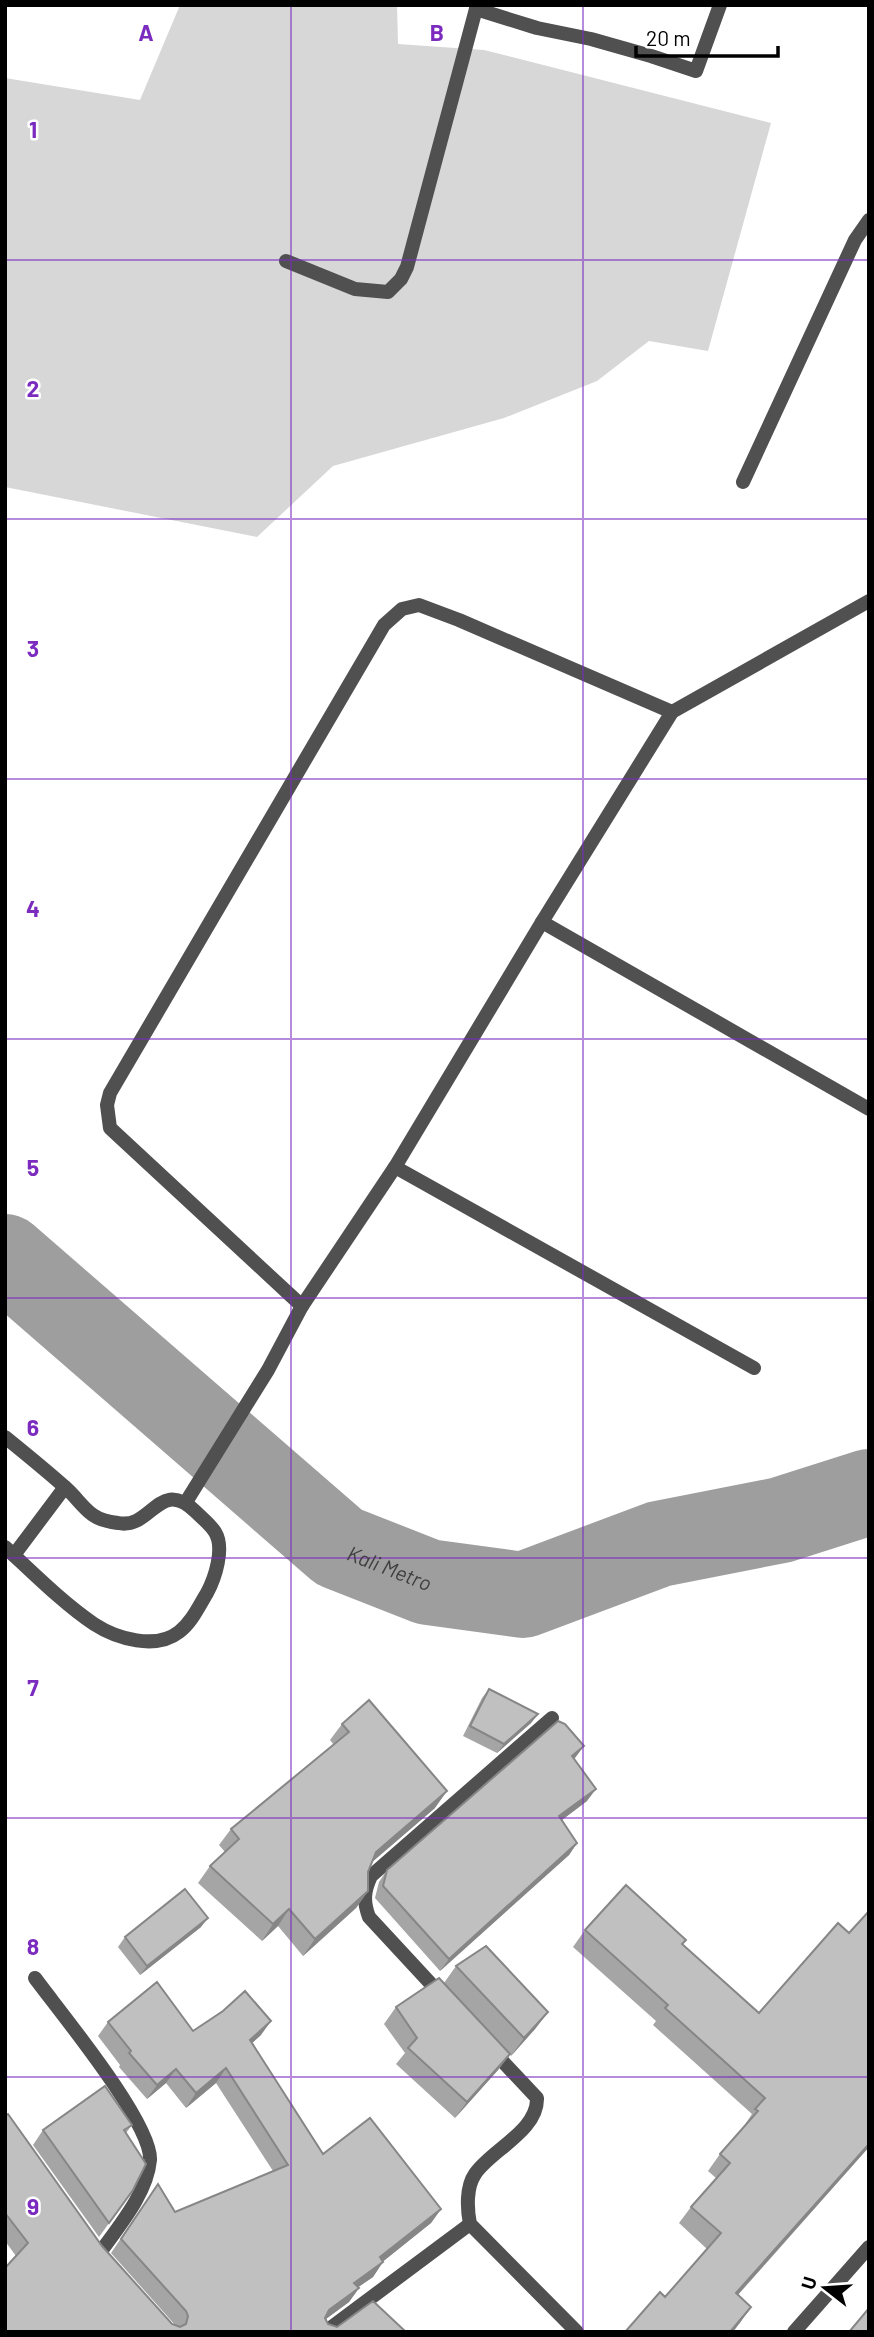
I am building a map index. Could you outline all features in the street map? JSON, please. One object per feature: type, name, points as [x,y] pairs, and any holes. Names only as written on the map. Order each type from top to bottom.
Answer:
[{"type":"street","points":[[286,261],[355,289],[388,292],[401,279],[407,267],[477,7],[537,28],[591,39],[696,71],[720,5]]},
{"type":"street","points":[[743,482],[855,240],[869,220]]},
{"type":"street","points":[[186,1502],[268,1370],[302,1306],[395,1167],[672,712],[869,601]]},
{"type":"street","points":[[302,1306],[110,1128],[107,1105],[110,1093],[384,625],[402,609],[419,605],[428,607],[672,712]]},
{"type":"street","points":[[542,922],[869,1108]]},
{"type":"street","points":[[395,1167],[754,1368]]},
{"type":"street","points":[[5,1437],[65,1487],[94,1516],[122,1524],[141,1520],[157,1504],[171,1499],[186,1502],[215,1531],[219,1542],[212,1584],[190,1621],[178,1633],[164,1640],[144,1641],[126,1638],[95,1625],[9,1551],[65,1487]]},
{"type":"street","points":[[453,2008],[369,1917],[364,1904],[365,1889],[371,1876],[552,1718]]},
{"type":"street","points":[[36,1979],[129,2106],[145,2135],[150,2158],[146,2178],[134,2202],[100,2254]]},
{"type":"street","points":[[481,2038],[537,2098],[537,2106],[531,2120],[475,2174],[470,2188],[470,2224],[577,2332]]},
{"type":"street","points":[[325,2332],[470,2224]]},
{"type":"street","points":[[815,2332],[799,2327],[869,2247]]},
{"type":"shaded area","points":[[180,5],[397,5],[398,44],[484,50],[771,123],[708,351],[649,341],[597,381],[504,418],[333,466],[257,537],[5,487],[5,78],[140,100]]},
{"type":"building","points":[[489,1689],[538,1714],[504,1744],[470,1726]]},
{"type":"building","points":[[369,1700],[447,1791],[376,1852],[368,1872],[368,1891],[315,1939],[289,1909],[273,1924],[210,1866],[239,1839],[231,1829],[349,1732],[342,1724]]},
{"type":"building","points":[[558,1721],[565,1724],[584,1746],[572,1756],[596,1789],[559,1816],[577,1843],[449,1959],[383,1886],[387,1870]]},
{"type":"building","points":[[626,1885],[686,1940],[682,1944],[759,2013],[838,1923],[849,1933],[869,1911],[869,2144],[736,2293],[751,2307],[730,2332],[625,2332],[660,2292],[665,2297],[721,2233],[691,2207],[730,2163],[720,2154],[758,2111],[755,2109],[765,2098],[665,2008],[668,2005],[585,1930]]},
{"type":"building","points":[[185,1889],[208,1918],[147,1966],[125,1937]]},
{"type":"building","points":[[486,1946],[548,2012],[524,2038],[456,1966]]},
{"type":"building","points":[[439,1978],[510,2054],[467,2102],[408,2048],[417,2038],[396,2007]]},
{"type":"building","points":[[157,1982],[193,2031],[223,2011],[245,1991],[271,2021],[250,2040],[323,2154],[370,2118],[441,2209],[380,2257],[383,2262],[354,2283],[359,2288],[329,2310],[325,2318],[328,2324],[337,2327],[373,2301],[406,2332],[5,2332],[5,2268],[28,2243],[5,2213],[5,2116],[8,2114],[102,2246],[172,2324],[180,2327],[186,2324],[186,2311],[121,2239],[158,2184],[175,2212],[288,2165],[226,2068],[196,2093],[176,2069],[157,2085],[129,2053],[131,2051],[108,2022]]},
{"type":"building","points":[[105,2086],[132,2125],[124,2130],[146,2164],[133,2190],[109,2223],[43,2130]]},
{"type":"building","points":[[869,2308],[869,2332],[849,2332]]},
{"type":"waterway","name":"Kali Metro","points":[[5,1257],[339,1547],[428,1582],[523,1595],[659,1544],[781,1520],[869,1492]]}]
